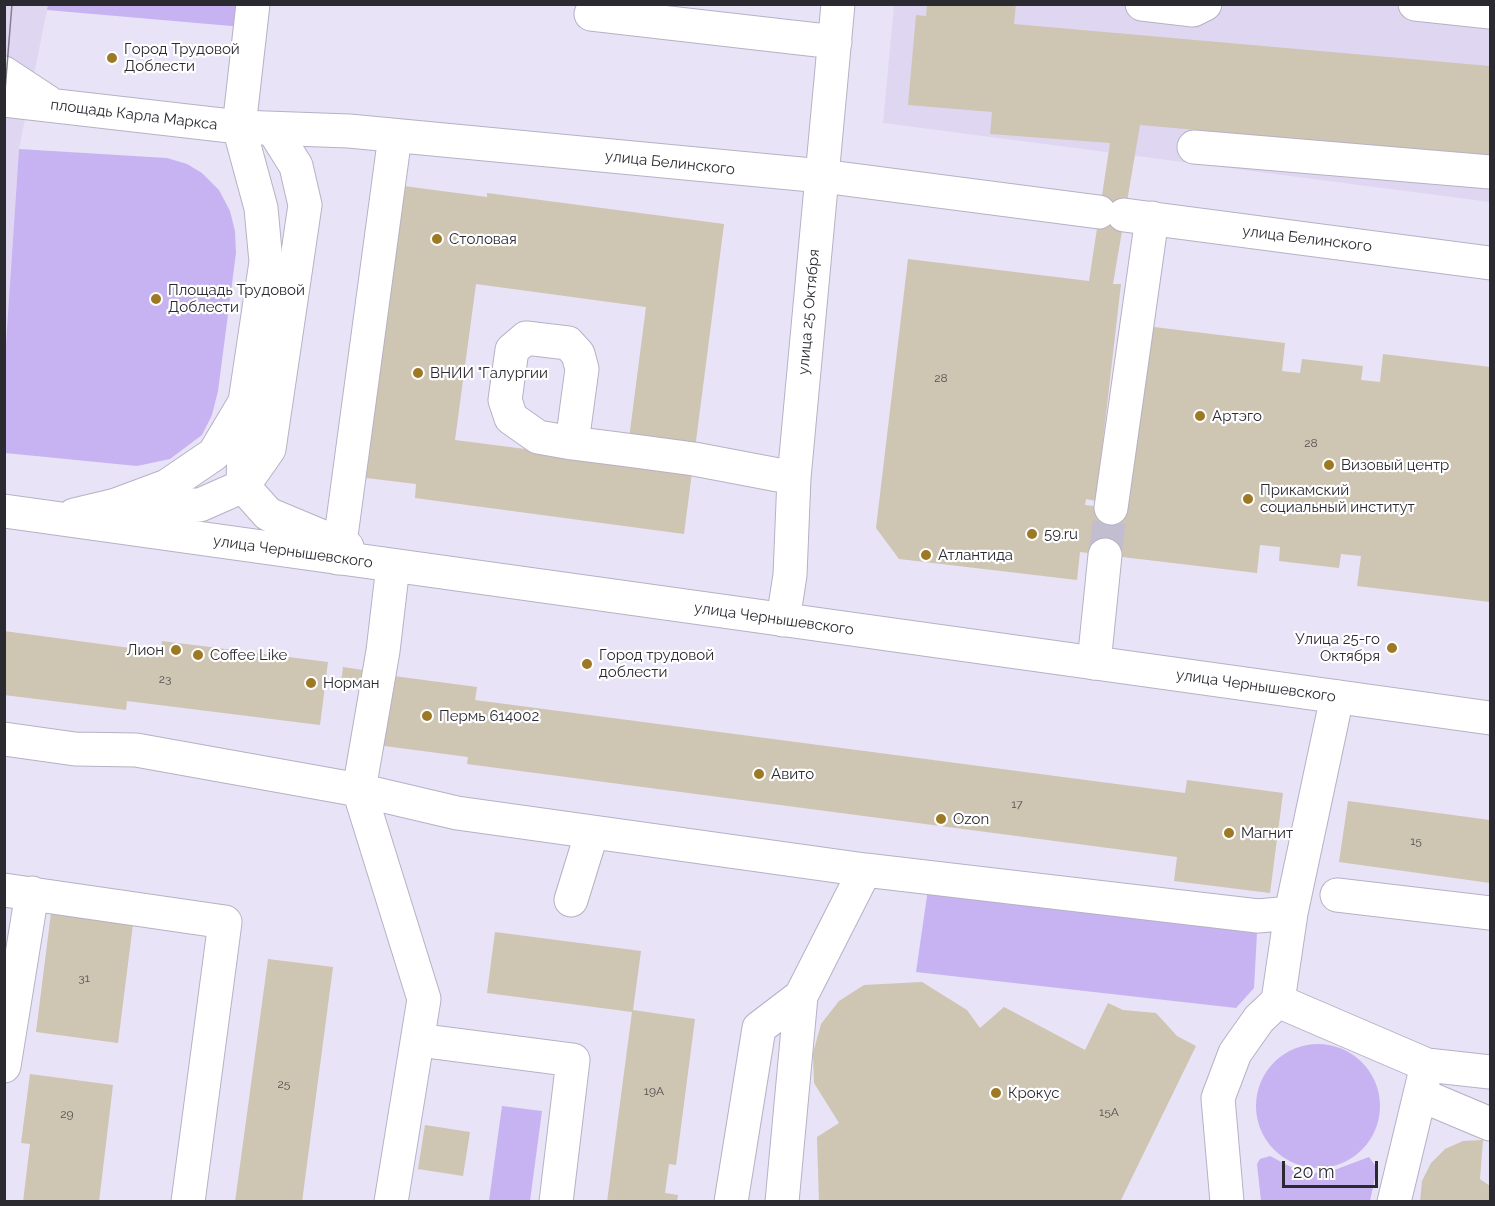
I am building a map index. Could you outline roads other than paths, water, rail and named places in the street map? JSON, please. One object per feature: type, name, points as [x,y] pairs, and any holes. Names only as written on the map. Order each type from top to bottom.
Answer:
[{"type":"main road","points":[[239,128],[254,4]]},
{"type":"main road","name":"улица 25 Октября","points":[[783,620],[790,575],[794,478],[838,4]]},
{"type":"main road","points":[[1142,4],[1193,10],[1205,4]]},
{"type":"main road","points":[[1415,4],[1491,12]]},
{"type":"main road","points":[[591,14],[835,42]]},
{"type":"main road","points":[[4,73],[54,106]]},
{"type":"main road","name":"площадь Карла Маркса","points":[[4,100],[239,128],[261,208],[266,262],[244,402],[213,454],[167,486],[116,505],[58,519],[4,510]]},
{"type":"main road","name":"улица Белинского","points":[[239,128],[349,131],[822,176],[1491,263]]},
{"type":"main road","points":[[116,505],[200,505],[243,486],[269,449],[304,205],[296,166],[273,129]]},
{"type":"main road","points":[[244,402],[243,486],[268,514],[338,551],[395,135]]},
{"type":"main road","points":[[1194,147],[1491,172]]},
{"type":"main road","points":[[1111,508],[1125,215]]},
{"type":"main road","points":[[572,442],[694,459],[794,478]]},
{"type":"main road","name":"улица Чернышевского","points":[[58,519],[338,551],[393,566],[1491,718]]},
{"type":"main road","points":[[1094,663],[1105,555]]},
{"type":"main road","points":[[391,1202],[424,999],[359,790],[383,651],[393,566]]},
{"type":"main road","points":[[1227,1202],[1218,1098],[1235,1053],[1268,1010],[1291,913],[1336,697]]},
{"type":"main road","points":[[4,740],[75,749],[136,750],[359,790],[457,813],[865,870],[1258,916],[1291,913]]},
{"type":"main road","points":[[571,900],[592,832]]},
{"type":"main road","points":[[782,1202],[804,1083],[798,1038],[801,996],[865,870]]},
{"type":"main road","points":[[4,1066],[18,892],[225,922],[188,1202]]},
{"type":"main road","points":[[1337,896],[1491,914]]},
{"type":"main road","points":[[731,1202],[759,1028],[801,996]]},
{"type":"main road","points":[[1268,1010],[1424,1080],[1491,1124]]},
{"type":"main road","points":[[418,1040],[573,1060],[556,1202]]},
{"type":"main road","points":[[1424,1080],[1491,1072]]},
{"type":"main road","points":[[1394,1202],[1424,1080]]},
{"type":"tunnel","points":[[1105,555],[1111,508]]},
{"type":"tram line","points":[[4,103],[12,4]]},
{"type":"place","name":"Город Трудовой Доблести","points":[[112,58]]},
{"type":"place","name":"Столовая","points":[[437,239]]},
{"type":"place","name":"Площадь Трудовой Доблести","points":[[156,299]]},
{"type":"place","name":"ВНИИ \"Галургии","points":[[418,373]]},
{"type":"place","name":"Артэго","points":[[1200,416]]},
{"type":"place","name":"Визовый центр","points":[[1329,465]]},
{"type":"place","name":"Прикамский социальный институт","points":[[1248,499]]},
{"type":"place","name":"59.ru","points":[[1032,534]]},
{"type":"place","name":"Атлантида","points":[[926,555]]},
{"type":"place","name":"Улица 25-го Октября","points":[[1392,648]]},
{"type":"place","name":"Лион","points":[[176,650]]},
{"type":"place","name":"Coffee Like","points":[[198,655]]},
{"type":"place","name":"Город трудовой доблести","points":[[587,664]]},
{"type":"place","name":"Норман","points":[[311,683]]},
{"type":"place","name":"Пермь 614002","points":[[427,716]]},
{"type":"place","name":"Авито","points":[[759,774]]},
{"type":"place","name":"Ozon","points":[[941,819]]},
{"type":"place","name":"Магнит","points":[[1229,833]]},
{"type":"place","name":"Крокус","points":[[996,1093]]}]
